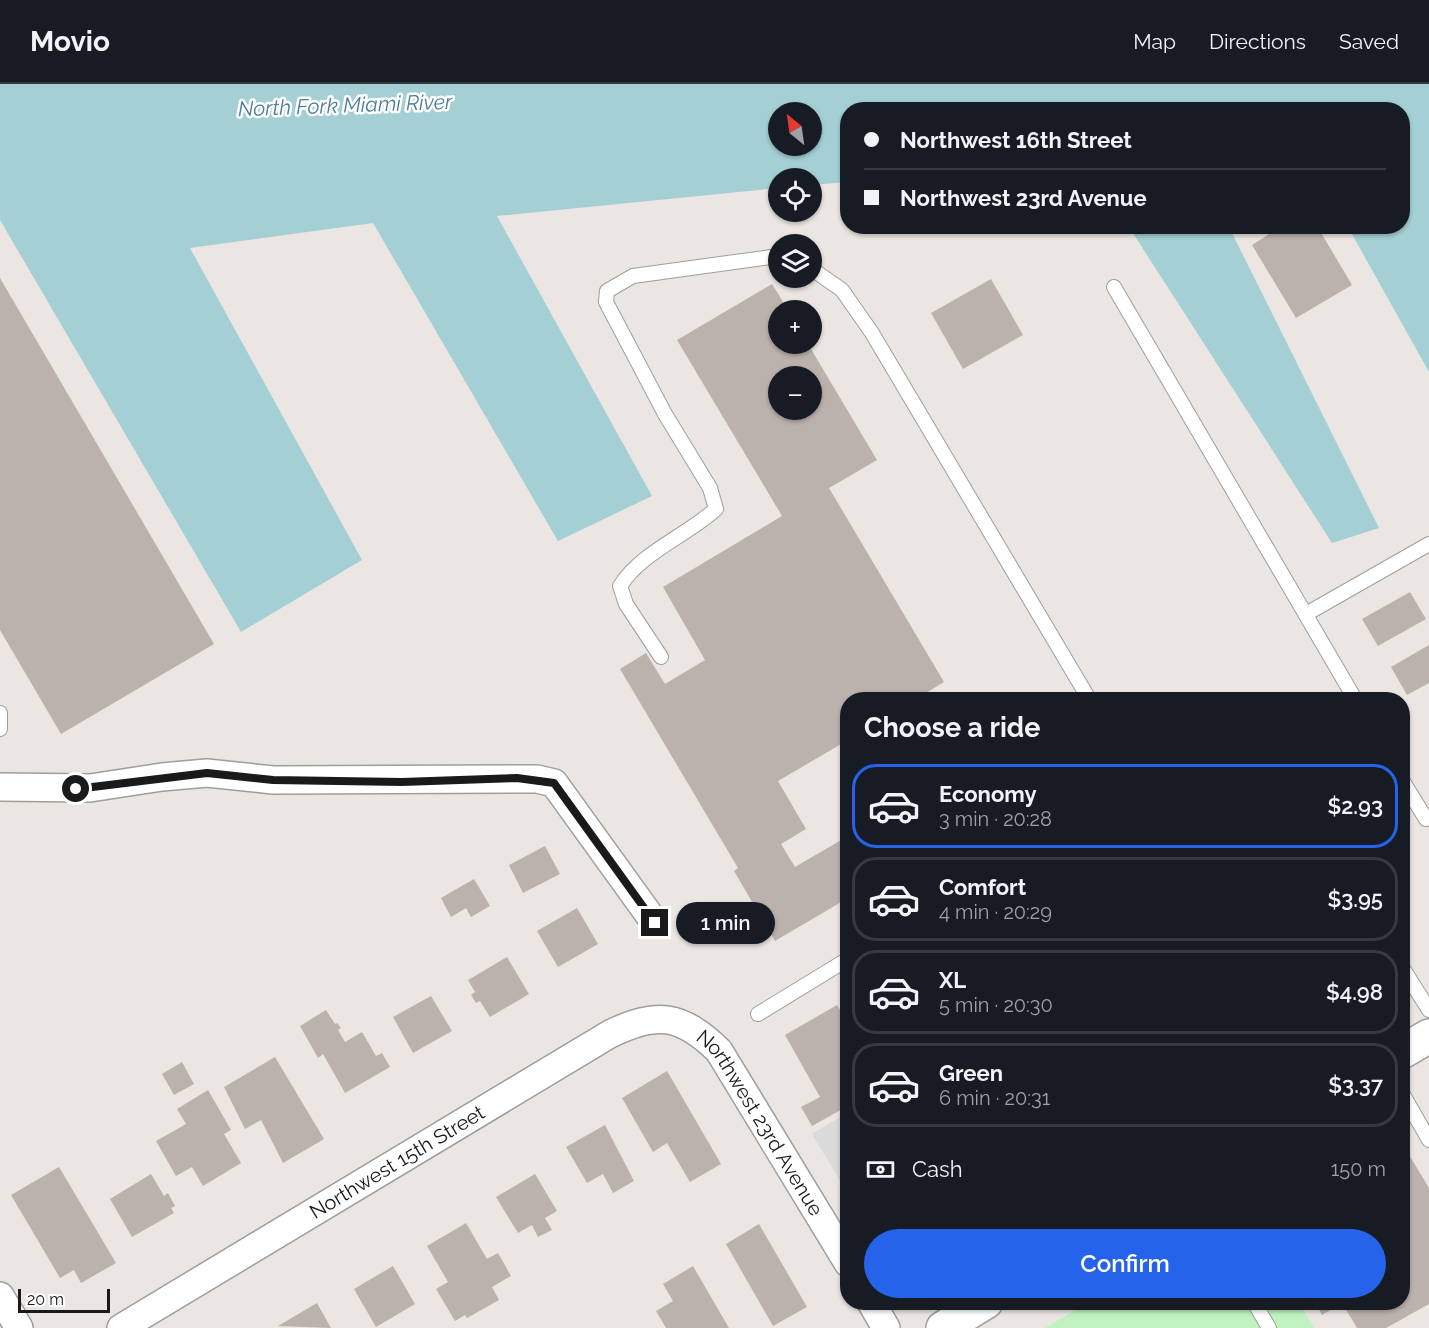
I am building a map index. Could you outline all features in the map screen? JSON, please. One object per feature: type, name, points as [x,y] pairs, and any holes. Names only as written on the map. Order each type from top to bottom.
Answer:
[{"type":"street","points":[[0,787],[90,788],[207,773],[273,780],[402,782],[517,778],[554,783],[655,923]]},
{"type":"street","name":"Northwest 15th Street","points":[[121,1328],[610,1034],[646,1020],[662,1018],[683,1022]]},
{"type":"street","name":"Northwest 23rd Avenue","points":[[683,1022],[701,1034],[731,1068],[840,1250]]},
{"type":"street","points":[[1410,1047],[1429,1036]]},
{"type":"street","points":[[0,1296],[19,1328]]},
{"type":"street","points":[[876,1310],[886,1328]]},
{"type":"street","points":[[949,1326],[974,1310]]},
{"type":"lane","points":[[661,657],[626,604],[620,586],[631,569],[696,527],[716,509],[710,488],[665,414],[606,303],[607,291],[633,276],[768,257]]},
{"type":"lane","points":[[822,276],[842,290],[872,333],[1085,692]]},
{"type":"lane","points":[[1114,287],[1351,692]]},
{"type":"lane","points":[[1306,615],[1429,544]]},
{"type":"lane","points":[[0,713],[0,729]]},
{"type":"lane","points":[[1410,792],[1428,820]]},
{"type":"lane","points":[[758,1014],[840,964]]},
{"type":"lane","points":[[1410,980],[1429,1010]]},
{"type":"lane","points":[[1410,1107],[1429,1140]]},
{"type":"lane","points":[[1259,1310],[1269,1328]]},
{"type":"green space","points":[[1075,1310],[1304,1310],[1314,1328],[1045,1328]]},
{"type":"shaded area","points":[[840,1117],[840,1180],[812,1134]]},
{"type":"water","name":"North Fork Miami River","points":[[0,84],[1429,84],[1429,372],[1352,234],[1410,234],[1410,102],[840,102],[840,183],[822,184],[822,168],[768,168],[768,189],[497,216],[652,496],[558,541],[373,223],[190,248],[362,560],[241,632],[0,220]]},
{"type":"water","points":[[1133,234],[1232,234],[1379,528],[1332,543]]},
{"type":"building","points":[[1269,234],[1322,234],[1352,285],[1296,318],[1252,245]]},
{"type":"building","points":[[0,278],[214,644],[61,734],[0,630]]},
{"type":"building","points":[[991,279],[1023,335],[963,369],[931,313]]},
{"type":"building","points":[[768,286],[774,288],[782,300],[768,300],[768,354],[814,354],[821,366],[768,366],[768,420],[822,420],[822,368],[877,460],[829,488],[944,682],[928,692],[840,692],[840,745],[778,781],[806,829],[781,844],[795,867],[840,841],[840,903],[775,941],[734,871],[738,868],[620,669],[646,653],[665,684],[705,660],[663,587],[782,516],[677,340]]},
{"type":"building","points":[[1410,592],[1426,619],[1378,646],[1362,619]]},
{"type":"building","points":[[1429,645],[1429,683],[1410,693],[1405,692],[1391,667]]},
{"type":"building","points":[[545,846],[560,874],[523,893],[509,865]]},
{"type":"building","points":[[474,879],[490,906],[471,917],[466,908],[451,917],[441,898]]},
{"type":"building","points":[[577,908],[598,944],[558,967],[537,931]]},
{"type":"building","points":[[507,957],[529,994],[490,1017],[480,1001],[476,1003],[471,995],[475,992],[468,980]]},
{"type":"building","points":[[431,996],[452,1031],[413,1053],[393,1017]]},
{"type":"building","points":[[837,1005],[840,1010],[840,1110],[812,1126],[801,1107],[820,1097],[785,1035]]},
{"type":"building","points":[[326,1010],[335,1024],[337,1023],[341,1028],[338,1030],[345,1042],[362,1032],[376,1056],[382,1053],[390,1067],[345,1093],[323,1054],[318,1058],[300,1026]]},
{"type":"building","points":[[275,1057],[324,1139],[283,1163],[261,1120],[245,1129],[224,1087]]},
{"type":"building","points":[[182,1062],[194,1084],[174,1095],[162,1074]]},
{"type":"building","points":[[667,1071],[721,1164],[690,1182],[667,1143],[653,1152],[622,1098]]},
{"type":"building","points":[[208,1090],[231,1130],[224,1134],[241,1163],[203,1186],[192,1167],[176,1176],[156,1141],[186,1124],[177,1109]]},
{"type":"building","points":[[605,1125],[634,1181],[613,1193],[603,1174],[587,1183],[566,1147]]},
{"type":"building","points":[[1410,1156],[1429,1188],[1429,1304],[1386,1328],[1357,1328],[1346,1310],[1410,1310]]},
{"type":"building","points":[[59,1167],[116,1263],[81,1283],[74,1270],[60,1278],[11,1195]]},
{"type":"building","points":[[151,1174],[164,1196],[168,1193],[175,1206],[171,1208],[174,1213],[132,1237],[110,1199]]},
{"type":"building","points":[[535,1174],[557,1211],[545,1218],[552,1230],[538,1237],[532,1225],[518,1233],[496,1197]]},
{"type":"building","points":[[466,1223],[487,1259],[498,1253],[511,1276],[492,1287],[499,1300],[467,1318],[465,1315],[455,1321],[436,1289],[448,1282],[427,1246]]},
{"type":"building","points":[[759,1224],[807,1307],[773,1326],[726,1244]]},
{"type":"building","points":[[393,1266],[415,1304],[376,1327],[354,1289]]},
{"type":"building","points":[[693,1266],[729,1328],[666,1328],[656,1311],[673,1301],[663,1284]]},
{"type":"building","points":[[317,1303],[331,1328],[278,1326]]},
{"type":"building","points":[[1319,1310],[1330,1310],[1322,1315]]},
{"type":"route","points":[[76,789],[207,773],[273,780],[402,782],[537,779],[554,783],[655,923]]}]
